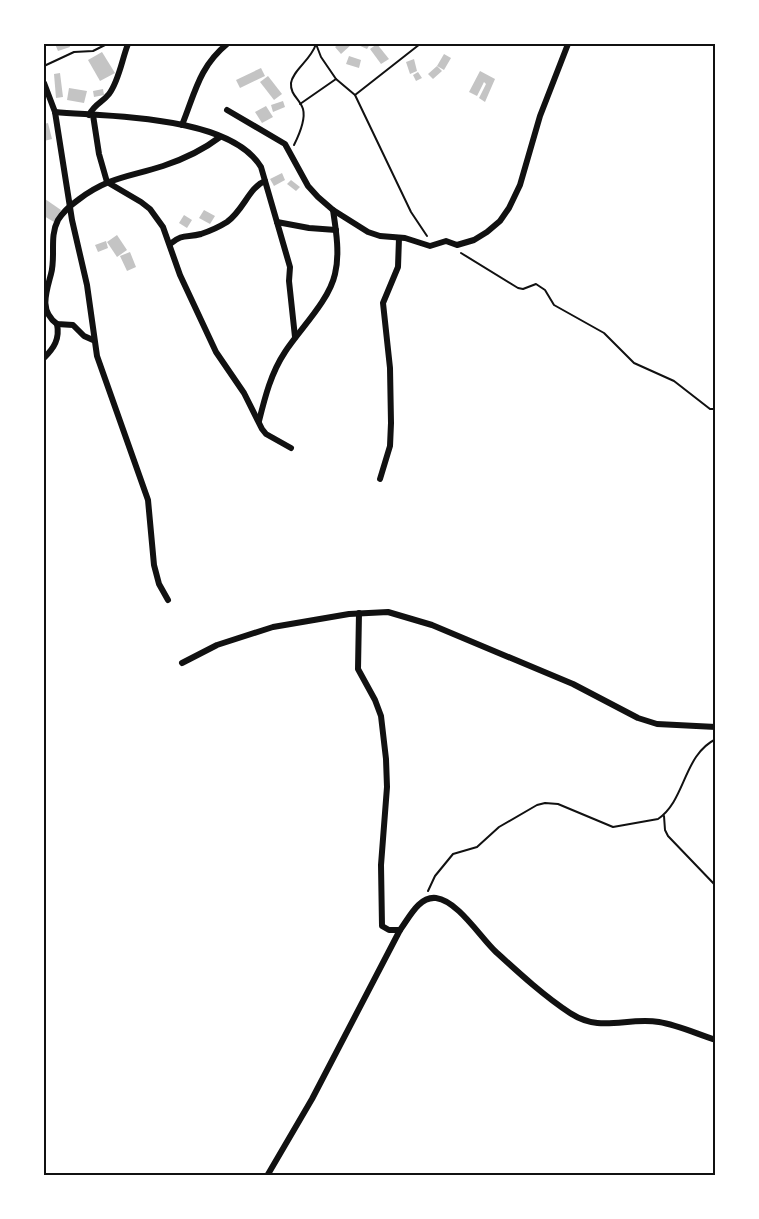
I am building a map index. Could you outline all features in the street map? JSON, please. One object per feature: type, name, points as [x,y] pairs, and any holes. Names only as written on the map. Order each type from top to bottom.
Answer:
[{"type":"street","points":[[128,44],[113,88],[106,98],[96,104],[91,115],[107,182],[150,209],[163,227],[180,275],[216,352],[244,393],[266,434],[291,448]]},
{"type":"street","points":[[182,125],[202,72],[227,44]]},
{"type":"street","points":[[227,110],[285,144],[308,186],[318,197],[333,210],[368,232],[380,236],[405,238],[430,246],[446,241],[457,245],[474,240],[500,221],[509,208],[520,185],[538,125],[568,44]]},
{"type":"street","points":[[44,84],[55,112],[69,206],[87,285],[93,340],[107,387],[148,500],[154,565],[159,584],[168,600]]},
{"type":"street","points":[[55,112],[131,116],[182,125],[220,137],[249,152],[256,159],[265,181],[290,267],[289,281],[295,337]]},
{"type":"street","points":[[93,340],[84,336],[73,325],[57,324],[49,317],[44,305],[52,270],[53,238],[59,218],[69,206],[107,182],[180,160],[196,153],[220,137]]},
{"type":"street","points":[[170,244],[181,236],[198,235],[228,221],[240,211],[256,185],[265,181]]},
{"type":"street","points":[[259,422],[275,369],[330,289],[335,277],[336,230],[333,210]]},
{"type":"street","points":[[277,222],[336,230]]},
{"type":"street","points":[[380,479],[390,446],[391,423],[390,368],[384,303],[398,267],[399,238]]},
{"type":"street","points":[[44,358],[55,345],[58,337],[57,324]]},
{"type":"street","points":[[182,663],[217,645],[246,634],[298,622],[359,613],[388,612],[432,625],[573,684],[638,718],[657,724],[716,727]]},
{"type":"street","points":[[359,613],[358,669],[381,716],[385,751],[387,788],[381,865],[382,926],[389,930],[400,930]]},
{"type":"street","points":[[267,1176],[308,1107],[400,930],[418,905],[426,899],[435,897],[450,904],[518,972],[569,1013],[587,1023],[598,1025],[661,1022],[716,1040]]},
{"type":"path","points":[[44,66],[74,52],[93,51],[107,44]]},
{"type":"path","points":[[291,153],[303,119],[303,111],[293,94],[292,80],[298,69],[310,57],[316,44],[321,57],[336,79],[355,94],[411,212],[430,246]]},
{"type":"path","points":[[355,94],[420,44]]},
{"type":"path","points":[[300,104],[336,79]]},
{"type":"path","points":[[446,241],[467,258],[518,288],[523,289],[536,284],[541,286],[557,307],[604,333],[634,363],[674,381],[710,409],[716,409]]},
{"type":"path","points":[[426,899],[435,876],[450,857],[477,847],[499,827],[545,802],[558,804],[613,827],[658,819],[664,815],[699,751],[716,739]]},
{"type":"path","points":[[664,815],[665,830],[668,836],[715,886]]},
{"type":"building","points":[[55,44],[69,44],[70,47],[58,51]]},
{"type":"building","points":[[339,44],[352,44],[341,54],[335,47]]},
{"type":"building","points":[[356,44],[370,44],[367,49]]},
{"type":"building","points":[[377,44],[389,59],[381,64],[370,49]]},
{"type":"building","points":[[102,52],[115,73],[100,81],[88,60]]},
{"type":"building","points":[[444,54],[451,58],[444,70],[437,66]]},
{"type":"building","points":[[349,56],[361,60],[359,68],[346,64]]},
{"type":"building","points":[[414,59],[417,71],[410,74],[406,62]]},
{"type":"building","points":[[437,66],[442,71],[433,79],[428,74]]},
{"type":"building","points":[[261,68],[265,76],[240,88],[236,80]]},
{"type":"building","points":[[480,71],[495,79],[485,102],[479,98],[486,84],[484,82],[477,96],[469,92]]},
{"type":"building","points":[[418,72],[422,78],[416,81],[413,75]]},
{"type":"building","points":[[60,73],[63,97],[56,98],[54,74]]},
{"type":"building","points":[[268,76],[282,94],[274,100],[260,82]]},
{"type":"building","points":[[69,88],[87,91],[84,103],[67,100]]},
{"type":"building","points":[[103,89],[104,95],[94,97],[93,91]]},
{"type":"building","points":[[283,101],[285,107],[273,112],[271,105]]},
{"type":"building","points":[[266,106],[273,117],[262,123],[255,112]]},
{"type":"building","points":[[48,123],[52,139],[44,141],[44,124]]},
{"type":"building","points":[[282,173],[285,180],[274,186],[270,179]]},
{"type":"building","points":[[291,180],[300,187],[296,191],[287,184]]},
{"type":"building","points":[[45,199],[61,210],[54,222],[44,216]]},
{"type":"building","points":[[204,210],[215,216],[210,224],[199,218]]},
{"type":"building","points":[[184,215],[192,220],[187,228],[179,223]]},
{"type":"building","points":[[117,235],[127,250],[117,257],[107,242]]},
{"type":"building","points":[[106,241],[108,248],[98,252],[95,245]]},
{"type":"building","points":[[130,252],[136,267],[127,271],[120,256]]}]
